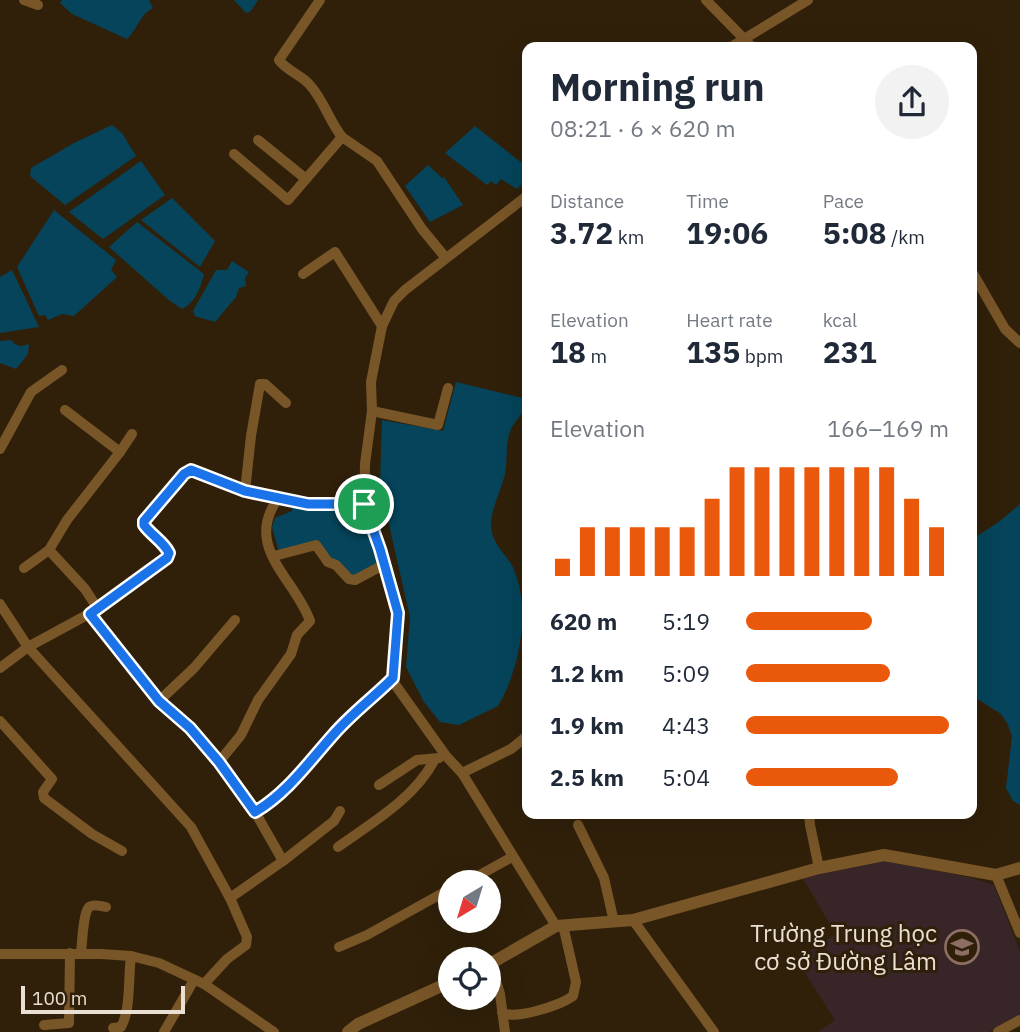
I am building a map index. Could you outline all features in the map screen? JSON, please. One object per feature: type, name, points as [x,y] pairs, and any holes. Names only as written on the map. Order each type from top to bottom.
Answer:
[{"type":"street","points":[[24,0],[38,5]]},
{"type":"street","points":[[320,0],[279,60],[309,84],[342,137],[377,161],[422,229],[445,257]]},
{"type":"street","points":[[706,0],[747,42]]},
{"type":"street","points":[[749,42],[808,0]]},
{"type":"street","points":[[234,154],[288,200],[342,137]]},
{"type":"street","points":[[258,140],[306,179]]},
{"type":"street","points":[[502,1012],[514,1015],[557,1005],[573,996],[576,982],[559,926],[512,857],[462,773],[441,757],[397,690],[393,678],[398,613],[385,564],[364,504],[365,464],[372,411],[371,382],[382,326],[394,301],[445,257],[522,199]]},
{"type":"street","points":[[303,274],[335,251],[382,326]]},
{"type":"street","points":[[977,280],[1005,329],[1020,343]]},
{"type":"street","points":[[0,449],[31,392],[62,370]]},
{"type":"street","points":[[245,491],[260,384],[265,384],[286,404]]},
{"type":"street","points":[[372,411],[438,425],[448,388]]},
{"type":"street","points":[[65,410],[120,452]]},
{"type":"street","points":[[24,568],[49,550],[67,520],[132,434]]},
{"type":"street","points":[[0,668],[28,647],[94,611],[167,558],[169,553],[166,548],[147,530],[144,521],[188,471],[245,491],[308,504],[364,504]]},
{"type":"street","points":[[219,762],[241,735],[258,699],[291,654],[297,635],[310,621],[306,610],[276,565],[267,538],[266,523],[269,511],[279,497]]},
{"type":"street","points":[[274,556],[316,545],[328,562],[336,565],[349,579],[355,580],[385,564]]},
{"type":"street","points":[[49,550],[85,589],[94,611],[159,701],[190,728],[219,762],[255,812],[283,861]]},
{"type":"street","points":[[0,604],[28,647],[191,827],[230,898],[247,937],[246,945],[199,982],[164,1032]]},
{"type":"street","points":[[159,701],[194,668],[235,620]]},
{"type":"street","points":[[255,812],[273,802],[334,734],[393,678]]},
{"type":"street","points":[[0,721],[51,778],[43,792],[44,798],[92,834],[122,850]]},
{"type":"street","points":[[462,773],[511,749],[522,740]]},
{"type":"street","points":[[379,785],[416,760],[441,757]]},
{"type":"street","points":[[338,847],[413,790],[441,757]]},
{"type":"street","points":[[230,898],[334,821],[340,811]]},
{"type":"street","points":[[809,819],[819,868]]},
{"type":"street","points":[[578,825],[604,878],[614,922]]},
{"type":"street","points":[[501,958],[559,926],[633,920],[819,868],[884,855],[996,875],[1020,868]]},
{"type":"street","points":[[489,870],[512,857]]},
{"type":"street","points":[[996,875],[1020,933]]},
{"type":"street","points":[[339,947],[368,935],[438,896]]},
{"type":"street","points":[[44,1025],[65,1024],[70,1020],[75,954],[89,907],[106,907]]},
{"type":"street","points":[[633,920],[714,1032]]},
{"type":"street","points":[[0,954],[131,956],[187,975],[275,1032]]},
{"type":"street","points":[[113,1028],[121,1027],[126,1020],[131,956]]},
{"type":"street","points":[[348,1032],[358,1024],[438,987]]},
{"type":"street","points":[[501,1002],[505,1032]]},
{"type":"street","points":[[998,1032],[1020,1020]]},
{"type":"shaded area","points":[[885,861],[968,877],[994,885],[1020,952],[1020,1015],[989,1032],[818,1032],[835,1020],[796,959],[836,934],[803,879],[850,865]]},
{"type":"water","points":[[62,0],[149,0],[153,8],[145,14],[127,39],[72,14],[60,3]]},
{"type":"water","points":[[234,0],[258,0],[250,12],[246,13]]},
{"type":"water","points":[[112,125],[122,133],[136,156],[65,205],[30,176],[31,168]]},
{"type":"water","points":[[475,126],[522,163],[522,184],[517,189],[501,179],[496,185],[491,181],[487,185],[445,153]]},
{"type":"water","points":[[141,161],[165,195],[103,239],[69,212]]},
{"type":"water","points":[[428,165],[444,177],[463,205],[430,222],[405,186]]},
{"type":"water","points":[[172,198],[215,241],[200,267],[141,220]]},
{"type":"water","points":[[54,210],[116,260],[111,270],[117,277],[74,316],[62,314],[48,320],[45,315],[39,316],[17,267]]},
{"type":"water","points":[[137,222],[204,274],[194,299],[182,309],[109,247]]},
{"type":"water","points":[[232,261],[249,272],[245,278],[246,286],[239,288],[236,297],[215,322],[195,316],[193,311],[216,270],[227,270]]},
{"type":"water","points":[[12,270],[39,327],[0,333],[0,277]]},
{"type":"water","points":[[11,340],[19,346],[29,344],[28,354],[16,369],[0,363],[0,341]]},
{"type":"water","points":[[456,382],[522,398],[522,413],[508,437],[505,474],[491,525],[497,544],[515,572],[519,588],[522,623],[517,658],[498,706],[459,725],[440,722],[424,702],[406,667],[410,617],[380,485],[382,420],[443,431]]},
{"type":"water","points":[[1020,504],[1020,805],[1013,801],[1006,788],[1012,736],[1007,723],[1001,714],[977,699],[977,536]]},
{"type":"water","points":[[292,508],[363,509],[380,562],[354,577],[330,561],[316,540],[279,552],[272,527],[275,518],[292,511]]},
{"type":"place","name":"Trường Trung học cơ sở Đường Lâm","points":[[962,947]]},
{"type":"route","points":[[188,471],[245,491],[308,504],[364,504],[396,600],[398,627],[393,678],[334,734],[273,802],[255,812],[219,762],[190,728],[159,701],[90,614],[167,558],[169,553],[166,548],[147,530],[144,521],[188,471]]}]
